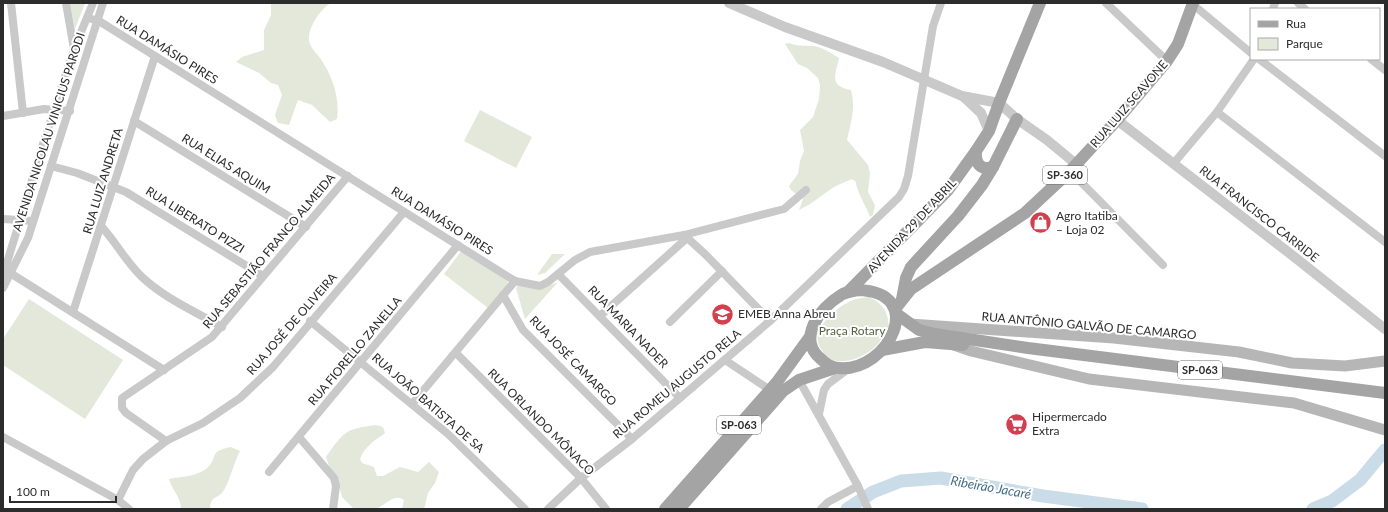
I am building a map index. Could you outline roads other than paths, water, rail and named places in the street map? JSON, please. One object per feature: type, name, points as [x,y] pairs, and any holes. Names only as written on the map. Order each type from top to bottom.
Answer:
[{"type":"main road","name":"AVENIDA 29 DE ABRIL","points":[[848,292],[948,190],[976,151],[989,131],[998,103],[1040,3]]},
{"type":"main road","name":"RUA LUIZ SCAVONE","points":[[898,308],[911,289],[922,280],[1025,213],[1073,167],[1117,120],[1167,60],[1178,44],[1192,4]]},
{"type":"main road","points":[[898,308],[906,278],[911,267],[967,205],[993,167],[1016,119]]},
{"type":"main road","points":[[976,151],[975,160],[978,165],[985,168],[993,167]]},
{"type":"main road","name":"SP-063","points":[[665,509],[793,362],[809,338],[812,326],[820,314],[841,295],[848,292],[863,290],[878,293],[898,308],[910,324],[919,330],[935,334],[1028,348],[1385,393]]},
{"type":"main road","name":"SP-063","points":[[680,509],[775,398],[799,380],[835,368],[850,368],[866,362],[882,350],[893,333],[898,308]]},
{"type":"main road","name":"RUA ANTÔNIO GALVÃO DE CAMARGO","points":[[910,324],[1114,338],[1239,352],[1292,363],[1345,366],[1385,361]]},
{"type":"main road","points":[[809,338],[813,350],[818,357],[824,363],[835,368]]},
{"type":"main road","name":"SP-063","points":[[882,350],[925,342],[1013,349],[1028,348]]},
{"type":"main road","points":[[953,344],[971,351],[1089,380],[1294,403],[1385,429]]},
{"type":"street","points":[[12,3],[23,113]]},
{"type":"street","points":[[66,3],[74,49]]},
{"type":"street","name":"AVENIDA NICOLAU VINICIUS PARODI","points":[[3,288],[20,219],[74,49],[93,3]]},
{"type":"street","name":"AVENIDA NICOLAU VINICIUS PARODI","points":[[6,273],[28,238],[70,111],[85,58],[99,21],[103,3]]},
{"type":"street","points":[[729,3],[785,27],[883,62],[962,96],[998,103],[1016,119],[1047,140],[1163,265]]},
{"type":"street","name":"RUA ROMEU AUGUSTO RELA","points":[[548,509],[581,478],[632,439],[770,321],[890,206],[904,189],[916,138],[934,26],[941,3]]},
{"type":"street","points":[[1106,3],[1167,60]]},
{"type":"street","points":[[1192,4],[1250,52]]},
{"type":"street","name":"RUA DAMÁSIO PIRES","points":[[88,18],[99,21],[515,281],[540,286],[575,260],[590,252],[686,236],[784,209],[806,190]]},
{"type":"street","name":"RUA LUIZ ANDRETA","points":[[73,312],[155,56]]},
{"type":"street","points":[[1173,164],[1216,112],[1253,60]]},
{"type":"street","points":[[1260,60],[1385,156]]},
{"type":"street","points":[[1372,60],[1385,70]]},
{"type":"street","points":[[962,96],[981,113],[989,131]]},
{"type":"street","points":[[3,116],[44,109],[70,111]]},
{"type":"street","points":[[1216,112],[1385,242]]},
{"type":"street","name":"RUA FRANCISCO CARRIDE","points":[[1117,120],[1297,259],[1385,330]]},
{"type":"street","name":"RUA ELIAS AQUIM","points":[[134,121],[306,227]]},
{"type":"street","name":"RUA LIBERATO PIZZI","points":[[51,166],[77,173],[113,186],[137,197],[263,276]]},
{"type":"street","name":"RUA SEBASTIÃO FRANCO ALMEIDA","points":[[166,440],[126,413],[122,408],[122,398],[201,346],[222,327],[348,176]]},
{"type":"street","name":"RUA JOSÉ DE OLIVEIRA","points":[[118,500],[133,470],[143,459],[166,440],[204,422],[240,398],[273,367],[310,321],[404,212]]},
{"type":"street","points":[[3,219],[33,221]]},
{"type":"street","points":[[101,226],[116,242],[132,266],[150,284],[222,327]]},
{"type":"street","points":[[600,316],[686,236],[770,321]]},
{"type":"street","name":"RUA FIORELLO ZANELLA","points":[[269,472],[458,245]]},
{"type":"street","points":[[670,322],[722,271]]},
{"type":"street","points":[[6,273],[73,312],[164,370]]},
{"type":"street","name":"RUA MARIA NADER","points":[[558,274],[680,398]]},
{"type":"street","points":[[412,404],[515,281]]},
{"type":"street","name":"RUA JOSÉ CAMARGO","points":[[503,295],[523,330],[632,439]]},
{"type":"street","name":"RUA JOÃO BATISTA DE SA","points":[[310,321],[362,362],[448,434],[525,509]]},
{"type":"street","name":"RUA ORLANDO MÔNACO","points":[[456,353],[581,478],[606,509]]},
{"type":"street","points":[[725,360],[770,390]]},
{"type":"street","points":[[819,414],[823,393],[828,384],[850,368]]},
{"type":"street","points":[[799,380],[813,408],[819,414],[858,486],[864,501]]},
{"type":"street","points":[[3,437],[118,500],[129,509]]},
{"type":"street","points":[[299,437],[334,478],[336,486],[333,509]]},
{"type":"street","points":[[821,509],[828,502],[858,486]]},
{"type":"waterway","name":"Ribeirão Jacaré","points":[[1313,509],[1332,501],[1360,480],[1385,450]]},
{"type":"waterway","name":"Ribeirão Jacaré","points":[[847,509],[873,492],[901,481],[941,478],[1043,496],[1142,509]]},
{"type":"place","name":"Agro Itatiba – Loja 02","points":[[1041,223]]},
{"type":"place","name":"EMEB Anna Abreu","points":[[722,314]]},
{"type":"place","name":"Hipermercado Extra","points":[[1017,424]]},
{"type":"park label","name":"Praça Rotary","points":[[852,331]]}]
